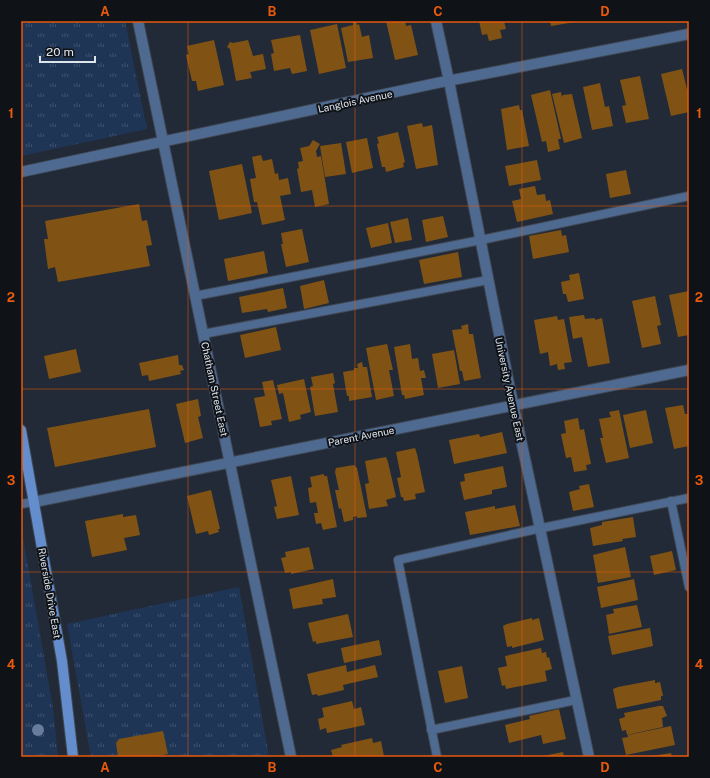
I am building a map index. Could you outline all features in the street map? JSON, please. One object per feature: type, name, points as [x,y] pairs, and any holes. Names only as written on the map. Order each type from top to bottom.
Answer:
[{"type":"main road","name":"Riverside Drive East","points":[[21,430],[62,661],[74,757]]},
{"type":"street","name":"Chatham Street East","points":[[138,21],[291,757]]},
{"type":"street","name":"University Avenue East","points":[[436,21],[513,406],[589,757]]},
{"type":"street","name":"Langlois Avenue","points":[[21,172],[449,81],[689,34]]},
{"type":"street","name":"Parent Avenue","points":[[34,502],[689,370]]},
{"type":"lane","points":[[195,296],[481,240],[689,196]]},
{"type":"lane","points":[[203,334],[488,280]]},
{"type":"lane","points":[[437,757],[398,560],[540,528],[689,498]]},
{"type":"lane","points":[[671,501],[689,587]]},
{"type":"lane","points":[[21,504],[34,502]]},
{"type":"lane","points":[[431,730],[576,700]]},
{"type":"green space","points":[[21,21],[125,21],[147,129],[21,156]]},
{"type":"green space","points":[[21,526],[53,708],[58,757],[21,757]]},
{"type":"green space","points":[[239,587],[269,757],[91,757],[67,624]]},
{"type":"building","points":[[386,21],[405,21],[406,26],[411,25],[418,55],[395,60]]},
{"type":"building","points":[[479,21],[504,21],[506,29],[500,30],[502,38],[489,41],[487,34],[482,35]]},
{"type":"building","points":[[550,21],[574,21],[575,22],[551,26]]},
{"type":"building","points":[[353,22],[356,22],[357,25],[359,24],[362,37],[369,35],[373,58],[348,62],[341,28],[353,25]]},
{"type":"building","points":[[337,24],[346,68],[319,74],[310,30]]},
{"type":"building","points":[[300,35],[307,71],[292,74],[290,68],[274,71],[271,54],[274,53],[271,40]]},
{"type":"building","points":[[214,40],[224,85],[198,91],[196,81],[192,81],[186,55],[189,54],[187,46]]},
{"type":"building","points":[[248,40],[253,56],[263,54],[266,69],[250,72],[252,78],[236,81],[230,49],[227,47],[230,42],[233,43]]},
{"type":"building","points":[[682,69],[687,89],[689,88],[689,112],[671,116],[661,74]]},
{"type":"building","points":[[640,76],[649,119],[626,123],[622,106],[626,105],[620,80]]},
{"type":"building","points":[[600,83],[605,107],[609,106],[613,126],[592,130],[583,87]]},
{"type":"building","points":[[550,90],[561,139],[558,139],[560,149],[548,152],[546,141],[542,142],[531,95]]},
{"type":"building","points":[[561,92],[562,97],[563,95],[572,94],[582,138],[564,143],[552,94]]},
{"type":"building","points":[[519,105],[520,110],[522,110],[529,146],[507,150],[501,109]]},
{"type":"building","points":[[422,123],[423,127],[432,125],[438,165],[416,169],[407,126]]},
{"type":"building","points":[[398,132],[405,162],[403,163],[404,167],[386,172],[385,167],[382,167],[377,137]]},
{"type":"building","points":[[367,138],[373,168],[352,173],[346,142]]},
{"type":"building","points":[[313,140],[320,144],[316,151],[317,157],[321,156],[329,204],[315,207],[312,190],[301,192],[297,169],[299,168],[298,162],[303,161],[300,148],[309,146]]},
{"type":"building","points":[[341,143],[346,174],[325,177],[320,146]]},
{"type":"building","points":[[261,155],[263,161],[272,159],[275,174],[278,173],[279,180],[288,178],[291,194],[280,196],[285,220],[262,225],[257,202],[254,202],[250,179],[256,178],[252,157]]},
{"type":"building","points":[[537,160],[541,180],[509,186],[505,166]]},
{"type":"building","points":[[242,164],[252,213],[219,220],[209,171]]},
{"type":"building","points":[[626,170],[631,194],[610,198],[606,174]]},
{"type":"building","points":[[535,186],[537,195],[545,194],[546,201],[550,200],[553,214],[517,222],[512,201],[521,199],[519,189]]},
{"type":"building","points":[[139,204],[142,221],[147,220],[152,245],[146,246],[150,266],[58,282],[55,267],[48,269],[44,239],[48,239],[45,221]]},
{"type":"building","points":[[443,216],[448,237],[426,242],[422,220]]},
{"type":"building","points":[[408,218],[412,240],[395,243],[390,222]]},
{"type":"building","points":[[388,223],[392,243],[371,248],[366,228]]},
{"type":"building","points":[[302,229],[309,262],[286,267],[281,244],[283,244],[281,233]]},
{"type":"building","points":[[561,230],[562,236],[566,235],[569,252],[533,259],[529,236]]},
{"type":"building","points":[[264,251],[268,273],[228,281],[224,259]]},
{"type":"building","points":[[458,252],[462,277],[424,284],[419,260]]},
{"type":"building","points":[[579,273],[584,299],[568,302],[566,294],[563,294],[561,282],[570,280],[569,275]]},
{"type":"building","points":[[324,280],[329,303],[304,309],[300,286]]},
{"type":"building","points":[[283,288],[287,308],[268,312],[267,309],[242,313],[239,297]]},
{"type":"building","points":[[689,291],[689,335],[678,337],[669,295]]},
{"type":"building","points":[[655,296],[661,325],[657,326],[661,344],[642,348],[632,301]]},
{"type":"building","points":[[584,315],[585,319],[595,318],[595,320],[602,318],[610,363],[588,367],[582,337],[573,339],[569,317]]},
{"type":"building","points":[[557,316],[558,320],[564,319],[572,362],[564,363],[565,369],[558,370],[557,364],[550,366],[548,352],[540,354],[534,320]]},
{"type":"building","points":[[468,324],[469,334],[473,334],[481,378],[464,381],[462,371],[460,371],[452,330],[462,329],[461,326]]},
{"type":"building","points":[[276,327],[281,350],[245,358],[240,335]]},
{"type":"building","points":[[387,344],[393,370],[389,370],[394,396],[376,400],[366,348]]},
{"type":"building","points":[[410,344],[412,359],[418,358],[420,371],[424,370],[426,378],[421,378],[424,395],[405,399],[404,395],[402,395],[394,347]]},
{"type":"building","points":[[76,349],[81,372],[49,379],[44,356]]},
{"type":"building","points":[[454,350],[460,384],[438,388],[432,354]]},
{"type":"building","points":[[178,355],[179,365],[182,365],[184,370],[180,371],[181,374],[149,381],[148,375],[142,376],[139,363]]},
{"type":"building","points":[[362,362],[363,367],[367,367],[372,397],[349,401],[343,372],[358,368],[357,364]]},
{"type":"building","points":[[333,373],[335,383],[333,384],[338,412],[315,416],[310,387],[313,386],[311,377]]},
{"type":"building","points":[[304,379],[311,412],[300,415],[301,419],[289,422],[283,393],[279,394],[277,385]]},
{"type":"building","points":[[273,380],[282,419],[271,421],[272,425],[260,427],[254,398],[265,396],[262,382]]},
{"type":"building","points":[[198,399],[201,416],[198,417],[203,438],[185,443],[176,404]]},
{"type":"building","points":[[683,405],[685,414],[688,414],[689,418],[689,446],[674,449],[665,408]]},
{"type":"building","points":[[149,409],[156,447],[55,467],[47,428]]},
{"type":"building","points":[[619,410],[629,458],[606,463],[600,438],[603,438],[599,419],[611,417],[609,412]]},
{"type":"building","points":[[646,410],[653,443],[630,448],[623,415]]},
{"type":"building","points":[[578,418],[580,430],[584,429],[591,464],[586,465],[587,470],[574,472],[571,457],[566,458],[561,434],[566,433],[564,421]]},
{"type":"building","points":[[502,432],[507,453],[454,464],[449,440],[479,434],[480,437]]},
{"type":"building","points":[[415,448],[425,492],[415,494],[416,499],[404,501],[403,497],[401,497],[397,478],[401,477],[396,452]]},
{"type":"building","points":[[386,457],[396,497],[386,500],[388,506],[369,509],[365,484],[369,483],[365,461]]},
{"type":"building","points":[[354,465],[357,468],[367,517],[357,518],[357,516],[353,517],[353,520],[344,522],[341,508],[339,509],[335,490],[339,490],[335,472],[336,468]]},
{"type":"building","points":[[503,466],[507,487],[492,490],[492,494],[464,500],[460,482],[465,481],[464,474]]},
{"type":"building","points":[[324,474],[324,476],[327,476],[337,527],[323,530],[321,523],[316,524],[314,513],[318,513],[316,502],[310,503],[308,488],[312,487],[310,477]]},
{"type":"building","points":[[291,476],[299,515],[277,519],[274,507],[277,506],[271,480]]},
{"type":"building","points":[[589,484],[594,507],[573,511],[569,492],[580,489],[579,486]]},
{"type":"building","points":[[211,490],[220,529],[218,529],[219,532],[209,535],[208,531],[196,534],[187,496]]},
{"type":"building","points":[[515,505],[520,526],[470,535],[465,512],[495,506],[495,509]]},
{"type":"building","points":[[123,514],[123,517],[136,515],[140,535],[124,538],[127,550],[92,557],[85,521]]},
{"type":"building","points":[[633,517],[636,537],[622,539],[623,541],[593,546],[590,528],[602,525],[602,522]]},
{"type":"building","points":[[309,547],[314,569],[291,574],[291,572],[285,573],[281,558],[286,557],[285,552]]},
{"type":"building","points":[[625,547],[631,577],[598,583],[593,555]]},
{"type":"building","points":[[672,551],[676,570],[654,575],[650,556]]},
{"type":"building","points":[[333,579],[336,597],[322,599],[323,604],[293,609],[289,589]]},
{"type":"building","points":[[634,579],[638,600],[601,608],[597,587]]},
{"type":"building","points":[[637,605],[642,627],[609,634],[606,615],[614,613],[613,609]]},
{"type":"building","points":[[348,614],[353,637],[316,644],[316,641],[313,642],[308,623]]},
{"type":"building","points":[[532,618],[532,620],[539,618],[544,640],[512,648],[512,646],[507,647],[503,626]]},
{"type":"building","points":[[650,628],[653,646],[612,655],[608,636]]},
{"type":"building","points":[[379,640],[382,655],[344,663],[341,648]]},
{"type":"building","points":[[541,648],[542,653],[546,652],[547,658],[549,657],[552,669],[545,671],[547,681],[506,689],[505,685],[502,686],[498,668],[507,666],[505,656]]},
{"type":"building","points":[[346,665],[347,672],[375,665],[378,677],[343,685],[344,690],[318,696],[317,694],[312,695],[307,674]]},
{"type":"building","points":[[462,666],[468,698],[445,703],[438,671]]},
{"type":"building","points":[[655,680],[655,683],[660,682],[663,696],[661,696],[661,700],[617,709],[613,689]]},
{"type":"building","points":[[352,701],[354,709],[361,707],[365,725],[327,733],[326,728],[320,730],[318,719],[324,717],[322,708]]},
{"type":"building","points":[[663,706],[667,716],[662,718],[663,727],[627,735],[626,730],[622,731],[619,719],[625,717],[624,713]]},
{"type":"building","points":[[559,709],[566,739],[543,744],[541,735],[509,743],[505,725],[530,719],[529,716]]},
{"type":"building","points":[[671,726],[675,745],[626,755],[622,738],[628,737],[628,735]]},
{"type":"building","points":[[163,731],[168,754],[151,757],[118,757],[116,743],[119,739]]},
{"type":"building","points":[[372,738],[373,743],[381,741],[384,756],[333,757],[331,750],[342,747],[341,745]]},
{"type":"building","points":[[563,752],[564,757],[543,757],[543,756]]},
{"type":"building","points":[[671,753],[672,757],[652,757],[652,756]]}]
